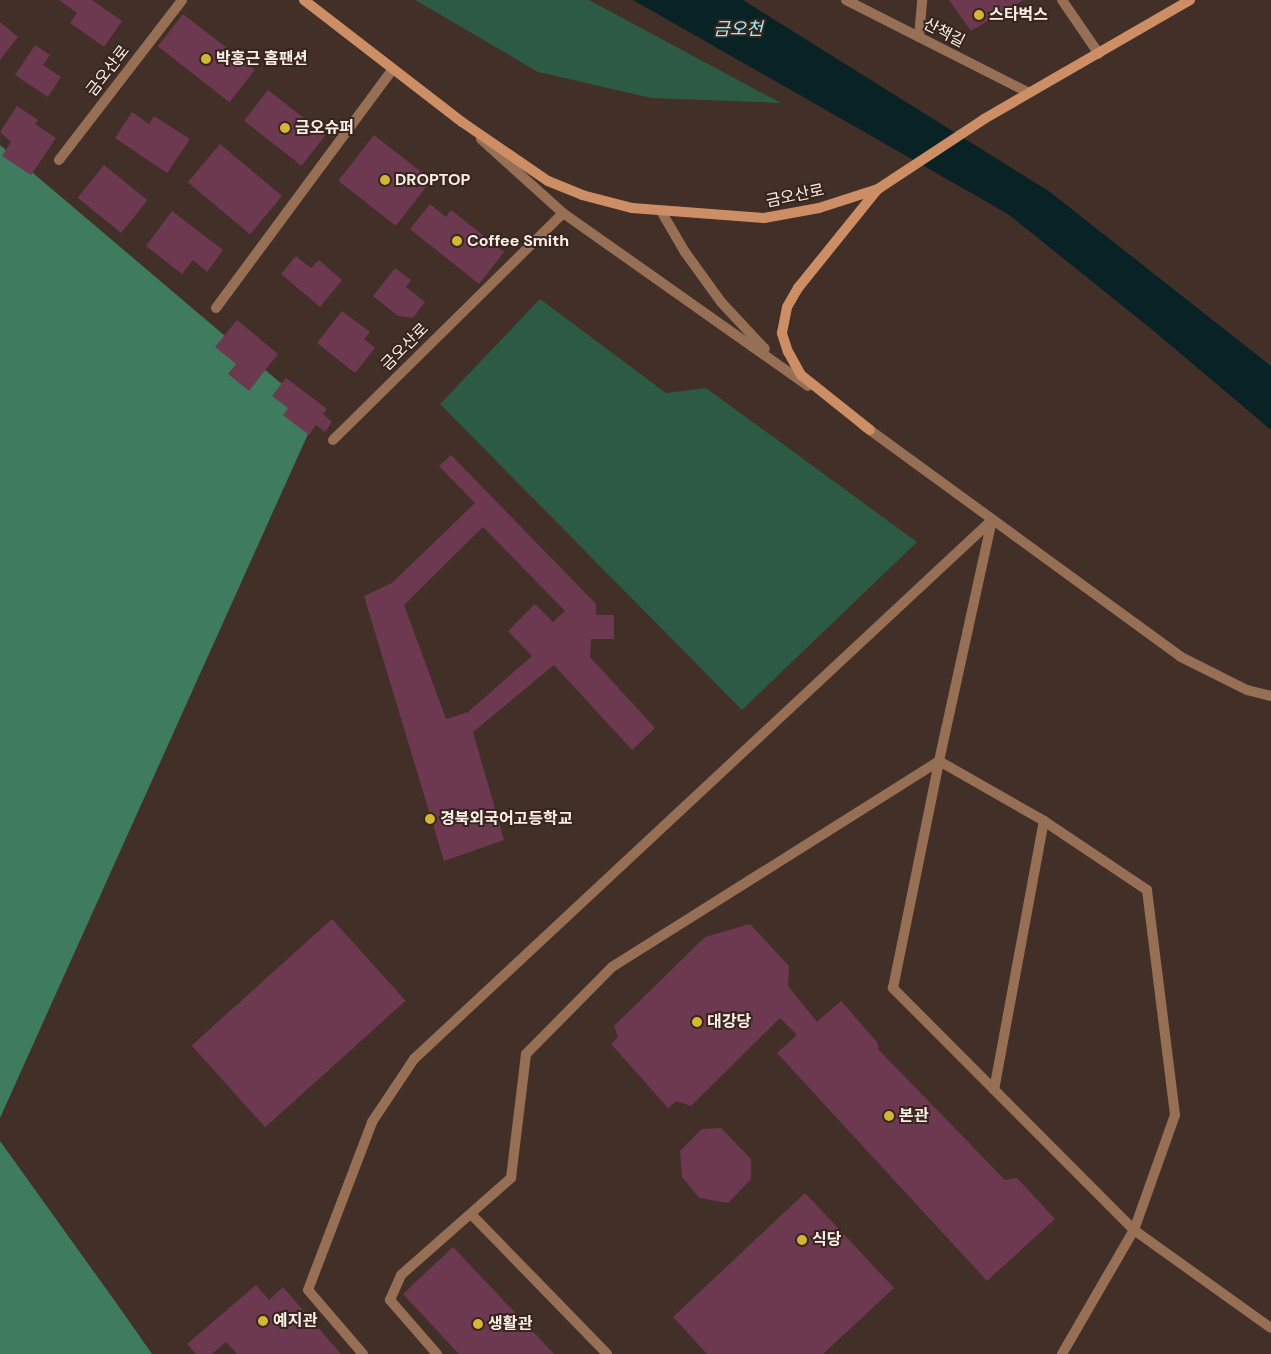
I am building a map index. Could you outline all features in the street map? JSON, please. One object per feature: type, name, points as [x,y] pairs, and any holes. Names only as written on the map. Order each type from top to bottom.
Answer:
[{"type":"street","name":"금오산로","points":[[59,160],[182,0]]},
{"type":"street","name":"금오산로","points":[[304,0],[462,122],[548,181],[582,195],[632,208],[764,218],[819,208],[878,189],[984,119],[1190,0]]},
{"type":"street","name":"산책길","points":[[846,0],[1029,93]]},
{"type":"street","points":[[919,37],[922,0]]},
{"type":"street","points":[[1062,0],[1099,54]]},
{"type":"street","points":[[216,308],[393,68]]},
{"type":"street","points":[[462,122],[562,213],[870,430],[1181,657],[1247,690],[1271,696]]},
{"type":"street","points":[[870,430],[801,375],[788,352],[782,332],[787,307],[798,288],[878,189]]},
{"type":"street","points":[[661,211],[684,252],[721,302],[750,335],[794,376]]},
{"type":"street","name":"금오산로","points":[[333,440],[562,213]]},
{"type":"street","points":[[992,520],[938,761],[893,988],[1134,1230],[1271,1328]]},
{"type":"street","points":[[363,1354],[308,1290],[372,1122],[414,1059],[992,520]]},
{"type":"street","points":[[938,761],[1044,821],[1147,890],[1175,1115],[1134,1230],[1062,1354]]},
{"type":"street","points":[[437,1354],[390,1300],[401,1275],[511,1178],[526,1054],[612,967],[938,761]]},
{"type":"street","points":[[994,1090],[1044,821]]},
{"type":"street","points":[[471,1214],[607,1354]]},
{"type":"green space","points":[[415,0],[589,0],[781,103],[651,98],[538,72]]},
{"type":"green space","points":[[0,145],[317,414],[0,1118]]},
{"type":"green space","points":[[540,299],[666,393],[706,388],[917,542],[742,710],[440,404]]},
{"type":"green space","points":[[0,1141],[117,1304],[152,1354],[0,1354]]},
{"type":"water","name":"금오천","points":[[633,0],[743,0],[1050,192],[1271,366],[1271,430],[1155,332],[1008,214]]},
{"type":"building","points":[[59,0],[92,0],[122,21],[104,47],[70,23],[77,13]]},
{"type":"building","name":"스타벅스","points":[[949,0],[1023,0],[971,31]]},
{"type":"building","name":"박홍근 홈팬션","points":[[183,14],[255,70],[229,102],[158,46]]},
{"type":"building","points":[[0,22],[18,37],[0,60]]},
{"type":"building","points":[[35,45],[50,55],[43,65],[61,77],[48,97],[15,75]]},
{"type":"building","name":"금오슈퍼","points":[[268,90],[326,135],[302,166],[244,121]]},
{"type":"building","points":[[17,106],[38,120],[35,124],[56,138],[31,175],[2,156],[11,142],[0,132]]},
{"type":"building","points":[[132,112],[149,124],[154,116],[190,139],[167,173],[115,138]]},
{"type":"building","name":"DROPTOP","points":[[374,135],[432,180],[396,226],[338,181]]},
{"type":"building","points":[[220,144],[282,196],[250,234],[188,182]]},
{"type":"building","points":[[104,165],[148,200],[121,233],[78,198]]},
{"type":"building","name":"Coffee Smith","points":[[430,204],[446,217],[451,210],[504,252],[479,284],[410,229]]},
{"type":"building","points":[[172,211],[223,250],[207,272],[193,260],[182,274],[146,246]]},
{"type":"building","points":[[296,256],[311,268],[319,260],[342,280],[320,307],[281,274]]},
{"type":"building","points":[[395,268],[411,280],[406,287],[425,302],[413,318],[398,316],[373,296]]},
{"type":"building","points":[[342,311],[370,332],[364,339],[375,348],[355,373],[317,343]]},
{"type":"building","points":[[237,320],[278,354],[249,391],[228,374],[236,364],[215,347]]},
{"type":"building","points":[[286,378],[327,409],[323,414],[332,422],[325,432],[316,425],[309,435],[283,415],[288,408],[272,396]]},
{"type":"building","points":[[451,455],[596,604],[596,615],[614,615],[614,639],[591,639],[590,657],[655,728],[632,750],[554,665],[473,732],[504,840],[444,861],[364,596],[392,583],[475,503],[439,466]],"holes":[[[483,527],[565,611],[553,622],[535,604],[508,631],[532,656],[468,712],[446,719],[404,605]]]},
{"type":"building","points":[[332,919],[406,1001],[265,1127],[192,1045]]},
{"type":"building","name":"본관","points":[[750,924],[789,966],[788,986],[817,1022],[841,1001],[877,1042],[879,1050],[1005,1180],[1017,1178],[1055,1219],[987,1281],[777,1053],[797,1035],[780,1018],[691,1106],[676,1101],[668,1108],[611,1044],[618,1037],[614,1026],[705,937]]},
{"type":"building","points":[[721,1128],[751,1159],[751,1179],[728,1203],[699,1198],[682,1177],[680,1151],[702,1129]]},
{"type":"building","name":"식당","points":[[805,1193],[894,1288],[823,1354],[707,1354],[673,1317]]},
{"type":"building","name":"생활관","points":[[453,1247],[554,1354],[459,1354],[403,1294]]},
{"type":"building","name":"예지관","points":[[256,1285],[269,1300],[283,1287],[341,1354],[237,1354],[226,1342],[212,1354],[196,1354],[187,1344]]},
{"type":"place","name":"스타벅스","points":[[979,15]]},
{"type":"place","name":"박홍근 홈팬션","points":[[206,59]]},
{"type":"place","name":"금오슈퍼","points":[[285,128]]},
{"type":"place","name":"DROPTOP","points":[[385,180]]},
{"type":"place","name":"Coffee Smith","points":[[457,241]]},
{"type":"place","name":"경북외국어고등학교","points":[[430,819]]},
{"type":"place","name":"대강당","points":[[697,1022]]},
{"type":"place","name":"본관","points":[[889,1116]]},
{"type":"place","name":"식당","points":[[802,1240]]},
{"type":"place","name":"예지관","points":[[263,1321]]},
{"type":"place","name":"생활관","points":[[478,1324]]}]
